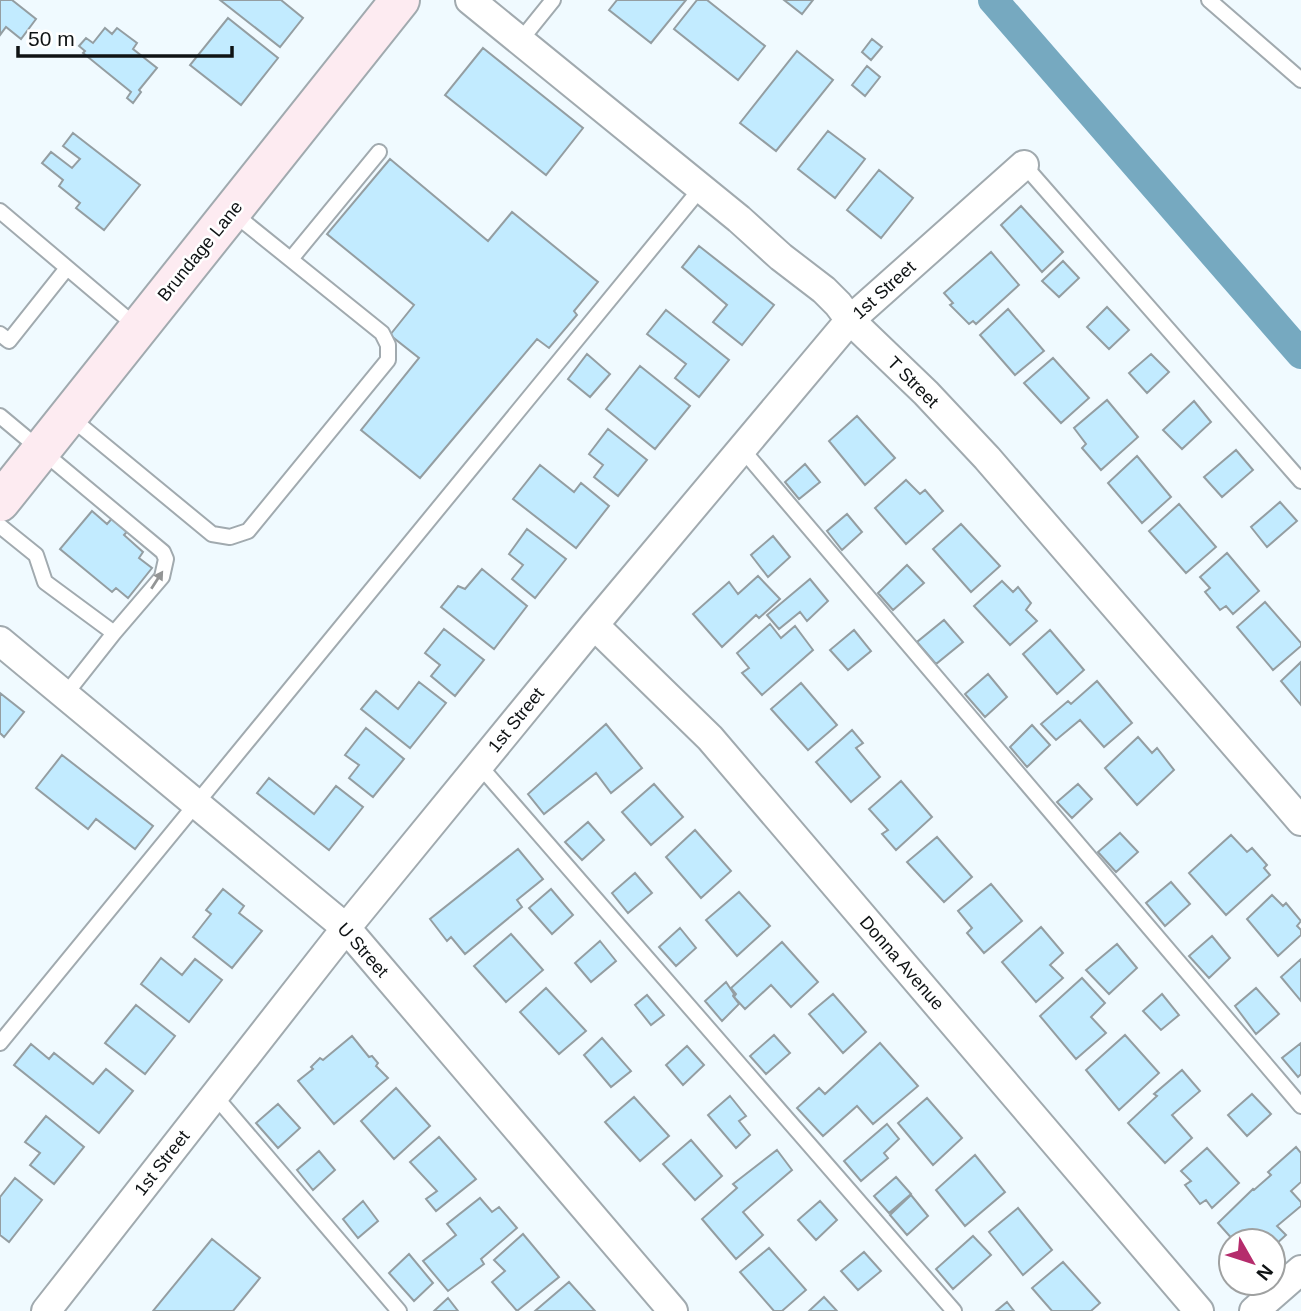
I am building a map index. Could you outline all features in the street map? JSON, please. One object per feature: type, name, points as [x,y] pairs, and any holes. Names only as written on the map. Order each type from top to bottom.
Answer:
[{"type":"main road","name":"Brundage Lane","points":[[0,502],[232,211],[391,3]]},
{"type":"street","name":"T Street","points":[[470,0],[824,290],[850,320],[926,393],[987,458],[1301,821]]},
{"type":"street","name":"1st Street","points":[[46,1311],[346,928],[594,625],[850,320],[1024,165]]},
{"type":"street","name":"Donna Avenue","points":[[594,625],[710,738],[1199,1311]]},
{"type":"street","name":"U Street","points":[[0,641],[346,928],[673,1311]]},
{"type":"street","points":[[1254,1311],[1301,1270]]},
{"type":"lane","points":[[520,41],[554,0]]},
{"type":"lane","points":[[1209,0],[1301,80]]},
{"type":"lane","points":[[291,259],[379,152]]},
{"type":"lane","points":[[1024,165],[1301,481]]},
{"type":"lane","points":[[0,1043],[701,188]]},
{"type":"lane","points":[[0,211],[138,328]]},
{"type":"lane","points":[[69,416],[212,534],[230,537],[248,531],[388,360],[388,345],[382,333],[232,211]]},
{"type":"lane","points":[[0,334],[9,341],[67,268]]},
{"type":"lane","points":[[0,416],[163,552],[166,559],[162,577],[65,695]]},
{"type":"lane","points":[[742,449],[1301,1106]]},
{"type":"lane","points":[[96,495],[99,507],[112,518]]},
{"type":"lane","points":[[0,526],[36,555],[46,582],[114,633]]},
{"type":"lane","points":[[127,531],[136,538],[145,537]]},
{"type":"lane","points":[[479,765],[954,1311]]},
{"type":"lane","points":[[215,1096],[399,1311]]},
{"type":"building","points":[[0,0],[12,0],[36,19],[21,39],[6,27],[0,35]]},
{"type":"building","points":[[220,0],[281,0],[303,18],[280,47]]},
{"type":"building","points":[[617,0],[686,0],[651,43],[609,10]]},
{"type":"building","points":[[697,0],[707,0],[765,46],[738,80],[674,29]]},
{"type":"building","points":[[784,0],[813,0],[802,14]]},
{"type":"building","points":[[228,18],[278,58],[241,105],[190,65]]},
{"type":"building","points":[[105,28],[112,34],[117,28],[137,43],[133,49],[157,68],[139,90],[141,92],[133,103],[127,98],[131,92],[83,53],[85,51],[79,46],[86,38],[93,43]]},
{"type":"building","points":[[872,39],[882,47],[871,60],[862,52]]},
{"type":"building","points":[[483,48],[583,128],[546,175],[445,95]]},
{"type":"building","points":[[797,51],[833,80],[776,151],[740,123]]},
{"type":"building","points":[[867,66],[880,77],[865,96],[852,85]]},
{"type":"building","points":[[828,131],[865,159],[835,198],[798,169]]},
{"type":"building","points":[[73,133],[140,185],[104,230],[76,208],[80,203],[59,186],[63,180],[42,163],[51,152],[72,168],[80,159],[63,146]]},
{"type":"building","points":[[390,159],[488,241],[512,212],[598,282],[574,311],[577,315],[549,348],[537,339],[420,478],[361,430],[419,358],[390,335],[414,305],[327,234]]},
{"type":"building","points":[[879,170],[913,198],[881,238],[847,210]]},
{"type":"building","points":[[1021,206],[1063,252],[1042,272],[1001,225]]},
{"type":"building","points":[[699,246],[774,305],[742,345],[713,322],[727,305],[682,267]]},
{"type":"building","points":[[991,252],[1019,285],[976,324],[973,321],[969,324],[950,305],[953,303],[944,293]]},
{"type":"building","points":[[1063,261],[1079,278],[1059,297],[1042,281]]},
{"type":"building","points":[[1107,307],[1129,330],[1109,349],[1087,327]]},
{"type":"building","points":[[1008,309],[1044,351],[1015,375],[980,335]]},
{"type":"building","points":[[666,310],[729,360],[699,397],[675,378],[686,364],[647,334]]},
{"type":"building","points":[[587,354],[610,374],[590,397],[568,379]]},
{"type":"building","points":[[1151,354],[1169,372],[1147,393],[1129,373]]},
{"type":"building","points":[[1053,358],[1089,398],[1061,423],[1024,383]]},
{"type":"building","points":[[640,366],[690,406],[655,449],[606,409]]},
{"type":"building","points":[[1107,400],[1138,437],[1101,470],[1082,448],[1086,444],[1074,428]]},
{"type":"building","points":[[1194,401],[1211,422],[1182,449],[1163,430]]},
{"type":"building","points":[[857,416],[895,458],[865,485],[829,441]]},
{"type":"building","points":[[608,429],[647,460],[618,496],[594,477],[603,465],[589,454]]},
{"type":"building","points":[[1236,450],[1253,470],[1222,497],[1204,477]]},
{"type":"building","points":[[1137,456],[1171,497],[1142,523],[1108,483]]},
{"type":"building","points":[[805,464],[820,482],[799,499],[785,482]]},
{"type":"building","points":[[540,465],[574,492],[581,483],[609,506],[576,548],[513,499]]},
{"type":"building","points":[[906,480],[920,494],[925,490],[943,511],[906,544],[875,508]]},
{"type":"building","points":[[1280,502],[1297,521],[1267,547],[1251,527]]},
{"type":"building","points":[[1179,504],[1216,547],[1186,573],[1149,531]]},
{"type":"building","points":[[92,511],[107,524],[116,514],[131,527],[124,535],[143,552],[139,558],[152,568],[128,598],[116,588],[112,592],[60,549]]},
{"type":"building","points":[[847,514],[862,532],[842,550],[827,531]]},
{"type":"building","points":[[961,524],[1000,566],[971,592],[933,549]]},
{"type":"building","points":[[527,529],[566,559],[535,598],[512,579],[523,565],[509,554]]},
{"type":"building","points":[[773,536],[790,557],[768,577],[751,555]]},
{"type":"building","points":[[1227,553],[1259,591],[1233,614],[1226,606],[1220,610],[1205,592],[1210,588],[1200,577]]},
{"type":"building","points":[[907,565],[924,583],[893,610],[878,593]]},
{"type":"building","points":[[482,569],[527,606],[494,649],[441,607],[458,586],[465,589]]},
{"type":"building","points":[[758,576],[780,599],[759,618],[756,615],[722,647],[693,614],[729,582],[738,594]]},
{"type":"building","points":[[810,579],[828,601],[807,621],[800,612],[779,629],[767,615]]},
{"type":"building","points":[[1002,581],[1013,592],[1018,587],[1031,603],[1026,610],[1037,621],[1010,645],[974,606]]},
{"type":"building","points":[[1265,602],[1301,643],[1301,646],[1273,670],[1237,627]]},
{"type":"building","points":[[944,620],[963,642],[936,664],[917,642]]},
{"type":"building","points":[[770,624],[781,638],[795,626],[813,650],[762,695],[742,673],[749,668],[737,653]]},
{"type":"building","points":[[444,629],[484,660],[455,696],[431,676],[440,665],[425,653]]},
{"type":"building","points":[[854,630],[871,651],[848,670],[830,650]]},
{"type":"building","points":[[1050,630],[1084,670],[1057,694],[1023,654]]},
{"type":"building","points":[[1301,662],[1301,705],[1281,681]]},
{"type":"building","points":[[988,674],[1007,697],[985,717],[965,694]]},
{"type":"building","points":[[1097,681],[1132,723],[1104,747],[1080,720],[1056,740],[1041,724],[1068,701],[1071,704]]},
{"type":"building","points":[[419,682],[446,703],[410,748],[361,709],[376,691],[398,709]]},
{"type":"building","points":[[801,683],[837,725],[808,750],[771,709]]},
{"type":"building","points":[[0,693],[24,712],[4,737],[0,733]]},
{"type":"building","points":[[606,724],[642,768],[611,793],[596,773],[544,814],[528,794]]},
{"type":"building","points":[[1032,725],[1050,745],[1027,767],[1010,747]]},
{"type":"building","points":[[366,728],[404,759],[373,797],[349,778],[359,765],[345,755]]},
{"type":"building","points":[[852,730],[863,743],[856,748],[880,777],[851,802],[816,762]]},
{"type":"building","points":[[1138,737],[1152,753],[1157,748],[1174,770],[1137,805],[1105,768]]},
{"type":"building","points":[[62,755],[153,826],[135,849],[96,819],[88,829],[36,788]]},
{"type":"building","points":[[269,778],[314,814],[336,786],[363,807],[329,850],[257,793]]},
{"type":"building","points":[[901,781],[932,817],[896,850],[882,834],[888,830],[869,809]]},
{"type":"building","points":[[654,784],[683,817],[651,845],[622,812]]},
{"type":"building","points":[[1078,784],[1092,799],[1072,818],[1057,802]]},
{"type":"building","points":[[588,822],[604,840],[582,860],[565,842]]},
{"type":"building","points":[[695,830],[731,871],[701,898],[666,857]]},
{"type":"building","points":[[1120,833],[1138,852],[1116,872],[1098,852]]},
{"type":"building","points":[[1231,835],[1247,852],[1252,848],[1267,865],[1264,868],[1270,875],[1226,915],[1189,873]]},
{"type":"building","points":[[937,837],[972,877],[944,902],[907,862]]},
{"type":"building","points":[[518,849],[543,879],[517,900],[522,907],[465,954],[451,937],[447,941],[430,919]]},
{"type":"building","points":[[635,873],[652,893],[628,913],[612,893]]},
{"type":"building","points":[[1171,882],[1190,904],[1165,926],[1146,903]]},
{"type":"building","points":[[991,884],[1022,921],[984,953],[967,933],[972,928],[958,911]]},
{"type":"building","points":[[223,889],[244,906],[239,913],[262,931],[232,968],[193,937],[211,914],[206,910]]},
{"type":"building","points":[[551,889],[573,915],[552,934],[529,908]]},
{"type":"building","points":[[739,892],[770,926],[737,956],[706,920]]},
{"type":"building","points":[[1272,895],[1283,906],[1286,903],[1301,921],[1297,926],[1301,935],[1278,956],[1247,919]]},
{"type":"building","points":[[1041,927],[1063,953],[1050,965],[1063,978],[1036,1002],[1002,962]]},
{"type":"building","points":[[680,928],[696,948],[676,966],[659,947]]},
{"type":"building","points":[[511,934],[543,970],[506,1002],[474,966]]},
{"type":"building","points":[[1212,936],[1230,958],[1209,978],[1189,956]]},
{"type":"building","points":[[600,941],[616,961],[591,982],[575,963]]},
{"type":"building","points":[[782,942],[818,982],[791,1007],[771,985],[745,1009],[734,997],[736,994],[731,988]]},
{"type":"building","points":[[1117,944],[1137,968],[1109,994],[1086,970]]},
{"type":"building","points":[[161,958],[182,975],[195,959],[222,980],[189,1022],[141,984]]},
{"type":"building","points":[[1301,959],[1301,1001],[1281,977]]},
{"type":"building","points":[[1082,978],[1105,1003],[1091,1017],[1106,1033],[1076,1059],[1040,1016]]},
{"type":"building","points":[[726,982],[739,1004],[722,1021],[705,1001]]},
{"type":"building","points":[[546,988],[586,1031],[559,1054],[520,1012]]},
{"type":"building","points":[[1256,988],[1279,1014],[1256,1034],[1235,1006]]},
{"type":"building","points":[[833,994],[866,1032],[843,1053],[809,1014]]},
{"type":"building","points":[[1162,994],[1179,1015],[1161,1030],[1143,1011]]},
{"type":"building","points":[[647,995],[664,1015],[651,1025],[635,1005]]},
{"type":"building","points":[[136,1005],[175,1036],[145,1074],[105,1043]]},
{"type":"building","points":[[774,1035],[790,1053],[766,1074],[750,1056]]},
{"type":"building","points":[[1125,1035],[1159,1073],[1119,1110],[1086,1070]]},
{"type":"building","points":[[352,1036],[369,1057],[372,1056],[378,1063],[376,1066],[388,1078],[334,1124],[298,1081],[313,1069],[311,1067],[320,1058],[323,1060]]},
{"type":"building","points":[[602,1038],[631,1071],[611,1087],[584,1055]]},
{"type":"building","points":[[880,1043],[918,1086],[873,1124],[857,1106],[823,1136],[797,1108],[819,1088],[825,1094]]},
{"type":"building","points":[[1301,1043],[1301,1074],[1298,1077],[1282,1058]]},
{"type":"building","points":[[31,1044],[49,1059],[54,1053],[93,1084],[106,1069],[133,1091],[99,1133],[14,1065]]},
{"type":"building","points":[[687,1046],[704,1065],[683,1085],[666,1065]]},
{"type":"building","points":[[1182,1070],[1200,1091],[1172,1115],[1192,1138],[1165,1163],[1128,1123],[1157,1096],[1154,1094]]},
{"type":"building","points":[[396,1088],[430,1126],[394,1159],[361,1121]]},
{"type":"building","points":[[1252,1094],[1271,1114],[1247,1136],[1228,1115]]},
{"type":"building","points":[[730,1096],[746,1116],[739,1121],[750,1135],[736,1148],[708,1115]]},
{"type":"building","points":[[634,1097],[669,1136],[640,1161],[605,1122]]},
{"type":"building","points":[[927,1098],[962,1138],[933,1165],[898,1123]]},
{"type":"building","points":[[278,1104],[300,1128],[278,1148],[256,1123]]},
{"type":"building","points":[[46,1116],[84,1147],[54,1184],[30,1165],[40,1153],[25,1142]]},
{"type":"building","points":[[887,1124],[899,1139],[884,1153],[888,1158],[861,1181],[844,1161]]},
{"type":"building","points":[[439,1137],[476,1179],[436,1211],[426,1199],[437,1191],[410,1162]]},
{"type":"building","points":[[691,1140],[722,1176],[695,1200],[663,1164]]},
{"type":"building","points":[[1296,1147],[1301,1153],[1301,1182],[1291,1191],[1301,1202],[1301,1206],[1278,1227],[1222,1227],[1218,1223],[1271,1175],[1268,1172]]},
{"type":"building","points":[[1207,1148],[1239,1183],[1212,1208],[1206,1200],[1200,1204],[1185,1185],[1191,1181],[1181,1171]]},
{"type":"building","points":[[777,1150],[792,1170],[743,1212],[763,1235],[736,1259],[702,1219],[737,1188],[733,1184]]},
{"type":"building","points":[[319,1151],[335,1170],[313,1190],[297,1170]]},
{"type":"building","points":[[975,1155],[1005,1192],[965,1226],[936,1190]]},
{"type":"building","points":[[896,1177],[911,1194],[889,1213],[874,1196]]},
{"type":"building","points":[[15,1178],[42,1200],[9,1242],[0,1235],[0,1197]]},
{"type":"building","points":[[911,1195],[928,1216],[907,1235],[890,1215]]},
{"type":"building","points":[[480,1198],[492,1212],[499,1207],[517,1228],[481,1259],[484,1264],[448,1291],[423,1261],[456,1235],[447,1224]]},
{"type":"building","points":[[363,1201],[378,1221],[358,1238],[343,1219]]},
{"type":"building","points":[[820,1201],[837,1220],[816,1240],[798,1220]]},
{"type":"building","points":[[1018,1208],[1052,1250],[1023,1275],[989,1232]]},
{"type":"building","points":[[523,1234],[559,1277],[517,1311],[492,1282],[505,1271],[494,1260]]},
{"type":"building","points":[[973,1236],[991,1255],[953,1289],[936,1269]]},
{"type":"building","points":[[212,1239],[260,1278],[233,1311],[153,1311]]},
{"type":"building","points":[[769,1248],[806,1290],[782,1311],[774,1311],[740,1272]]},
{"type":"building","points":[[864,1252],[881,1271],[858,1290],[841,1271]]},
{"type":"building","points":[[409,1254],[433,1283],[414,1301],[389,1273]]},
{"type":"building","points":[[1063,1262],[1100,1303],[1091,1311],[1052,1311],[1032,1288]]},
{"type":"building","points":[[569,1282],[595,1311],[535,1311]]},
{"type":"building","points":[[824,1297],[837,1311],[809,1311]]},
{"type":"building","points":[[448,1298],[458,1311],[434,1311]]},
{"type":"building","points":[[1007,1302],[1014,1311],[996,1311]]},
{"type":"waterway","points":[[993,0],[1301,354]]}]
